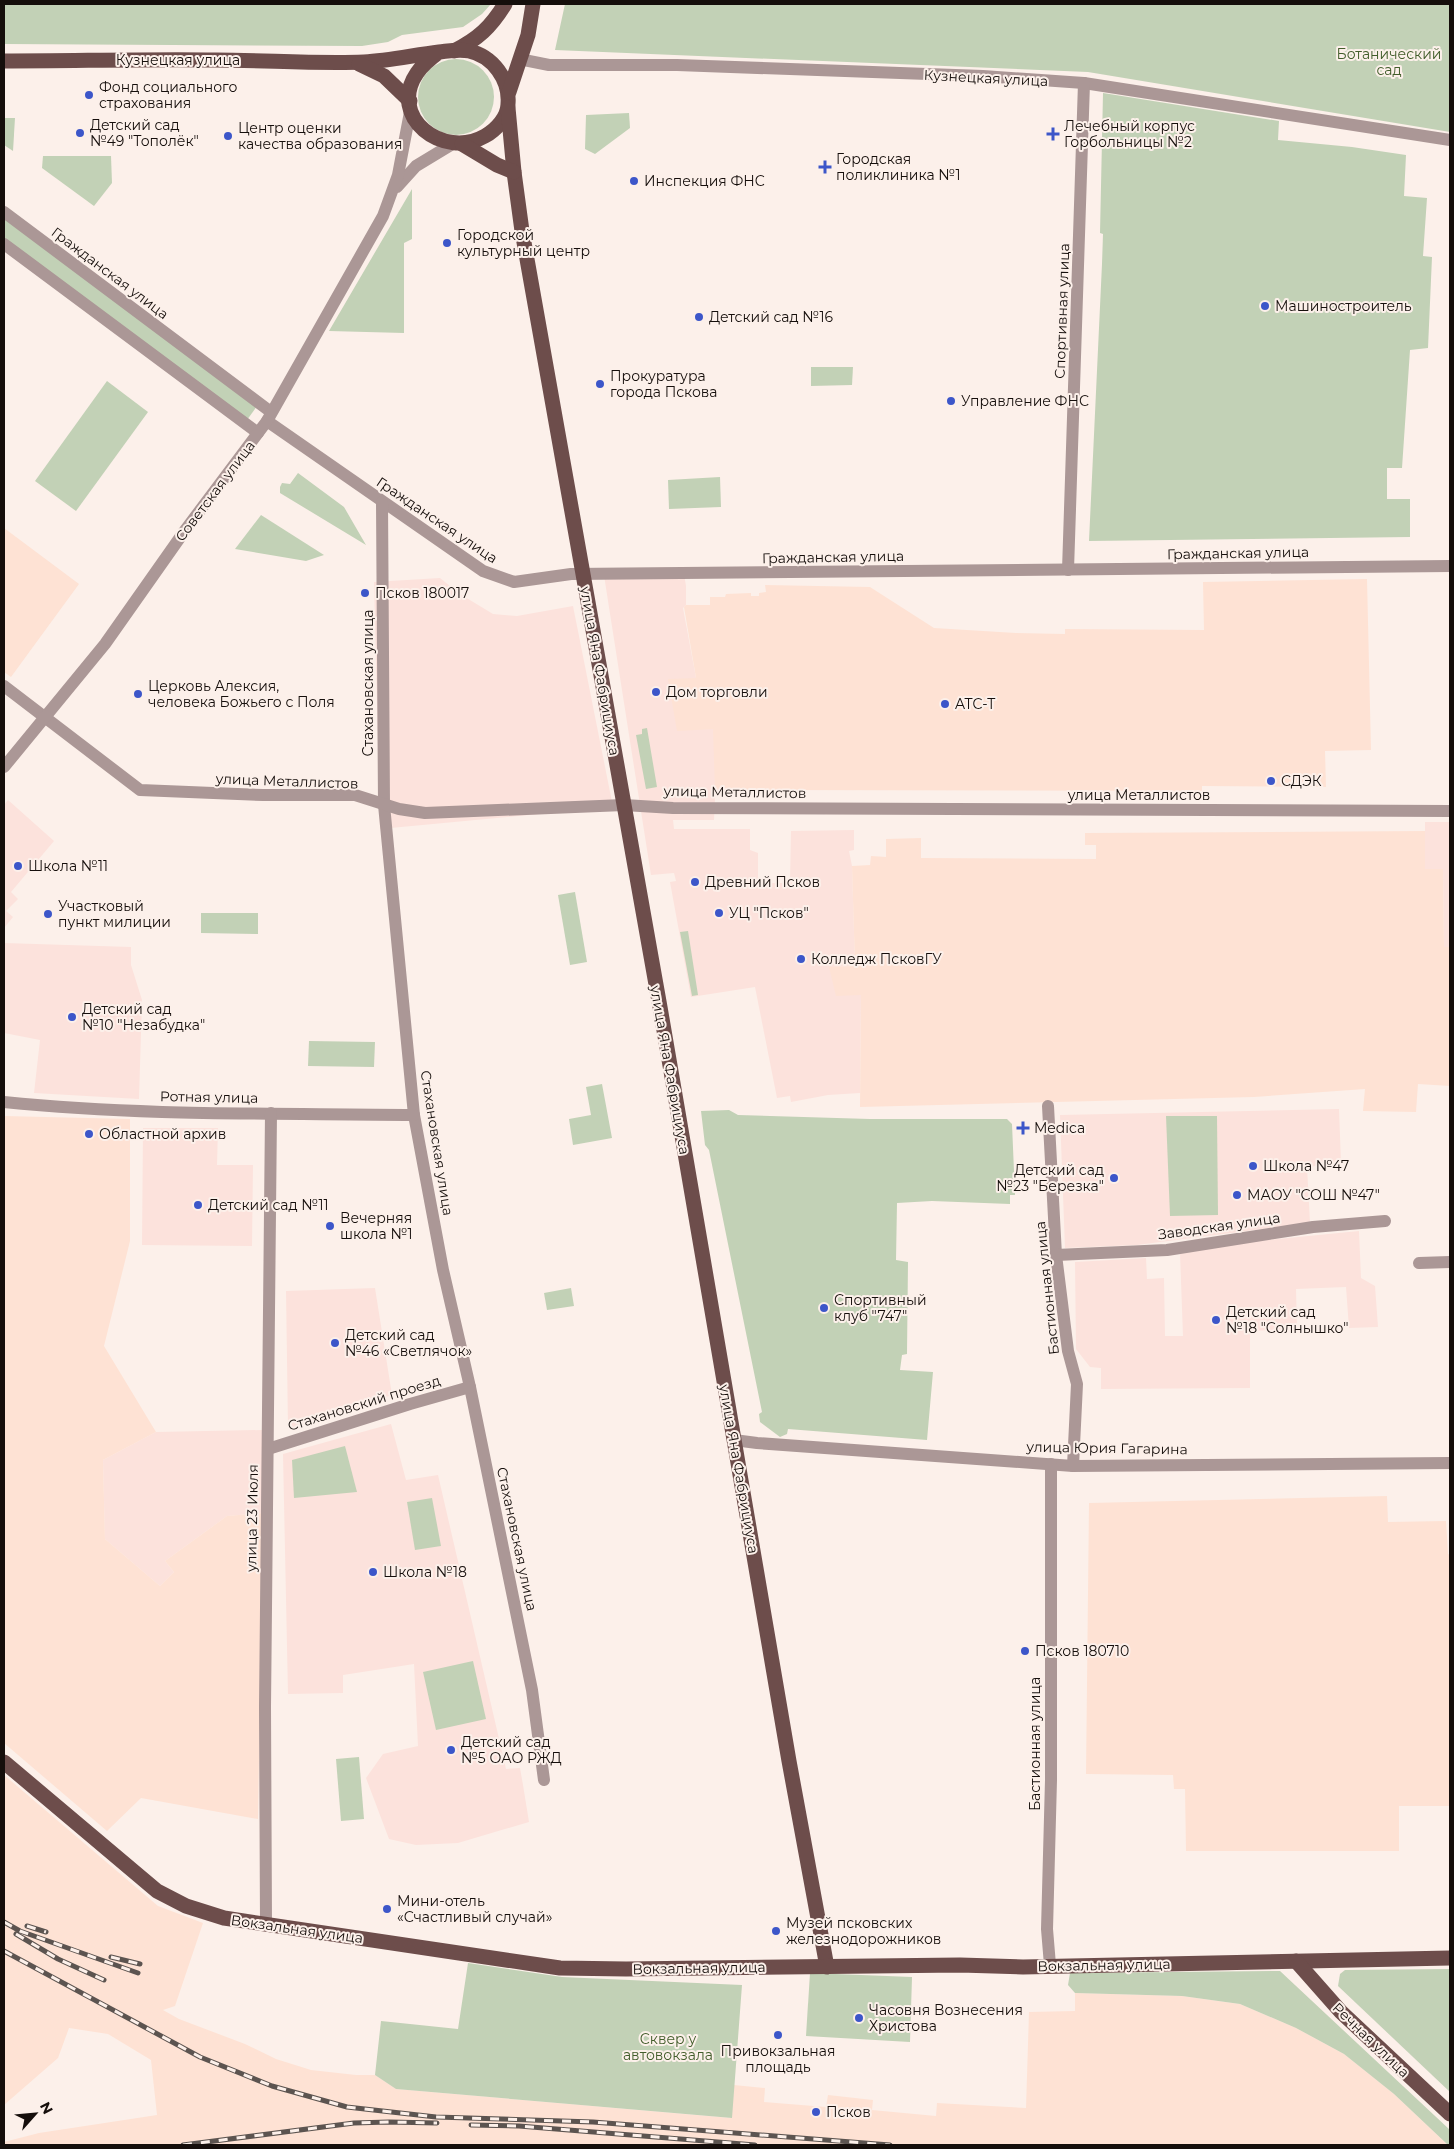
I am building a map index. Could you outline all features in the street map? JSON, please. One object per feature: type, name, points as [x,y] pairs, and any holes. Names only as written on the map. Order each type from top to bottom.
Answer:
[{"type":"main road","points":[[505,4],[482,34],[474,40],[425,62],[416,74],[411,87],[410,104],[415,119],[426,132],[442,142],[458,144],[514,172]]},
{"type":"main road","points":[[458,144],[485,136],[495,129],[508,108],[509,92],[528,35],[532,4]]},
{"type":"main road","points":[[446,51],[469,51],[483,56],[494,65],[503,78],[509,92]]},
{"type":"main road","name":"Кузнецкая улица","points":[[4,61],[213,60],[353,62],[446,51]]},
{"type":"main road","name":"Кузнецкая улица","points":[[353,62],[376,70],[410,104]]},
{"type":"main road","name":"улица Яна Фабрициуса","points":[[508,108],[522,231],[827,1967]]},
{"type":"main road","name":"Вокзальная улица","points":[[4,1762],[157,1891],[186,1906],[224,1918],[560,1968],[1050,1965],[1450,1958]]},
{"type":"main road","name":"Речная улица","points":[[1296,1961],[1341,2012],[1450,2114]]},
{"type":"street","name":"Кузнецкая улица","points":[[519,59],[549,65],[678,65],[982,76],[1084,83],[1450,140]]},
{"type":"street","name":"Спортивная улица","points":[[1068,570],[1084,83]]},
{"type":"street","name":"Советская улица","points":[[4,767],[46,718],[104,644],[269,416],[358,264],[383,216],[393,193],[410,104]]},
{"type":"street","name":"Советская улица","points":[[393,193],[416,166],[458,144]]},
{"type":"street","name":"Гражданская улица","points":[[4,212],[382,502],[483,571],[514,582],[570,574],[1450,566]]},
{"type":"street","points":[[4,244],[258,432]]},
{"type":"street","name":"Стахановская улица","points":[[382,502],[384,805],[414,1115],[442,1270],[470,1387],[532,1690],[544,1780]]},
{"type":"street","name":"улица Металлистов","points":[[4,686],[140,790],[263,795],[355,795],[384,805],[425,813],[624,804],[673,808],[1450,811]]},
{"type":"street","name":"Ротная улица","points":[[4,1102],[72,1108],[414,1115]]},
{"type":"street","name":"Бастионная улица","points":[[1048,1106],[1056,1255],[1068,1351],[1077,1384],[1073,1466]]},
{"type":"street","name":"улица 23 Июля","points":[[266,1924],[265,1698],[270,1113]]},
{"type":"street","name":"Заводская улица","points":[[1056,1255],[1167,1250],[1313,1227],[1386,1221]]},
{"type":"street","points":[[1419,1263],[1450,1262]]},
{"type":"street","name":"Стахановский проезд","points":[[268,1449],[470,1387]]},
{"type":"street","name":"улица Юрия Гагарина","points":[[734,1440],[1073,1466],[1450,1463]]},
{"type":"street","name":"Бастионная улица","points":[[1050,1965],[1047,1928],[1051,1780],[1051,1464]]},
{"type":"shaded area","points":[[4,528],[79,584],[11,677],[4,672]]},
{"type":"shaded area","points":[[683,568],[686,586],[686,605],[683,608],[696,678],[714,679],[716,777],[714,820],[673,820],[674,829],[750,829],[750,850],[758,853],[758,883],[790,883],[791,831],[854,830],[854,850],[849,851],[852,866],[855,966],[829,967],[861,995],[860,1093],[828,1095],[791,1102],[790,1096],[777,1098],[755,987],[691,997],[670,882],[676,881],[674,873],[651,875],[603,569]]},
{"type":"shaded area","points":[[440,578],[460,594],[493,614],[517,616],[573,606],[613,807],[380,829],[374,582]]},
{"type":"shaded area","points":[[1367,579],[1371,750],[1325,751],[1326,787],[1202,786],[1202,791],[715,790],[713,729],[677,731],[668,679],[696,678],[684,607],[686,605],[710,605],[710,597],[751,593],[751,596],[759,596],[759,593],[766,592],[765,585],[870,587],[934,628],[1065,634],[1065,629],[1204,630],[1203,582]]},
{"type":"shaded area","name":"Школа №11","points":[[8,800],[54,841],[11,892],[18,899],[6,911],[13,917],[4,928],[4,805]]},
{"type":"shaded area","points":[[1425,822],[1450,822],[1450,947],[1444,947],[1443,869],[1425,869]]},
{"type":"shaded area","points":[[1425,831],[1425,869],[1443,869],[1444,947],[1450,947],[1450,1086],[1418,1084],[1416,1112],[1363,1111],[1365,1089],[1254,1097],[860,1107],[861,995],[836,996],[829,967],[855,966],[852,866],[870,865],[871,856],[886,857],[886,839],[921,838],[921,858],[1096,859],[1096,845],[1085,845],[1085,833]]},
{"type":"shaded area","name":"Детский сад №10 \"Незабудка\"","points":[[4,943],[131,947],[131,965],[142,1000],[139,1099],[34,1093],[40,1040],[4,1033]]},
{"type":"shaded area","points":[[1339,1109],[1341,1163],[1307,1167],[1310,1223],[1137,1245],[1065,1248],[1060,1115]]},
{"type":"shaded area","points":[[4,1116],[130,1119],[130,1241],[104,1346],[156,1432],[103,1460],[105,1539],[160,1586],[174,1572],[165,1561],[227,1516],[263,1513],[258,1819],[141,1798],[107,1831],[4,1743]]},
{"type":"shaded area","name":"Детский сад №11","points":[[143,1128],[218,1128],[217,1165],[253,1165],[252,1246],[142,1245]]},
{"type":"shaded area","points":[[1359,1231],[1361,1278],[1375,1286],[1378,1327],[1349,1328],[1346,1287],[1296,1289],[1297,1329],[1250,1331],[1250,1388],[1101,1389],[1101,1368],[1090,1367],[1076,1349],[1075,1262],[1146,1258],[1147,1279],[1164,1278],[1165,1336],[1183,1336],[1180,1253],[1248,1242]]},
{"type":"shaded area","name":"Детский сад №46 «Светлячок»","points":[[375,1288],[392,1395],[288,1429],[286,1291]]},
{"type":"shaded area","name":"Школа №18","points":[[391,1424],[406,1480],[438,1475],[506,1769],[520,1768],[529,1822],[458,1843],[416,1845],[389,1839],[366,1778],[383,1754],[418,1746],[414,1664],[343,1675],[343,1693],[288,1694],[283,1454]]},
{"type":"shaded area","points":[[262,1430],[263,1513],[227,1516],[165,1561],[174,1572],[160,1586],[105,1539],[103,1460],[156,1432]]},
{"type":"shaded area","points":[[1387,1496],[1388,1522],[1446,1521],[1448,1554],[1450,1555],[1450,1806],[1399,1806],[1399,1851],[1186,1851],[1185,1789],[1174,1789],[1173,1775],[1086,1774],[1089,1503]]},
{"type":"shaded area","points":[[4,1775],[158,1906],[203,1923],[175,2006],[163,2010],[179,2019],[245,2044],[276,2059],[311,2070],[375,2075],[396,2089],[731,2118],[734,2085],[765,2088],[764,2102],[826,2107],[828,2095],[873,2100],[872,2110],[936,2116],[937,2103],[1026,2108],[1029,2012],[1075,2011],[1075,1993],[1182,1996],[1240,2004],[1296,2028],[1344,2054],[1394,2094],[1448,2145],[4,2145],[4,2142],[39,2133],[157,2115],[151,2060],[108,2034],[69,2028],[58,2058],[4,2105]]},
{"type":"green space","points":[[4,4],[491,4],[482,14],[463,27],[402,35],[388,42],[362,46],[4,44]]},
{"type":"green space","name":"Ботанический сад","points":[[565,4],[1450,4],[1450,132],[1088,72],[555,50]]},
{"type":"green space","points":[[456,59],[470,62],[483,70],[491,83],[494,97],[491,111],[483,124],[470,132],[456,135],[442,132],[429,124],[421,111],[418,97],[421,83],[429,70],[442,62]]},
{"type":"green space","name":"Машиностроитель","points":[[1103,93],[1279,121],[1278,140],[1352,147],[1406,155],[1404,196],[1427,198],[1423,256],[1432,257],[1428,348],[1410,350],[1402,468],[1387,468],[1387,499],[1410,499],[1410,537],[1089,541],[1103,234],[1100,233]]},
{"type":"green space","points":[[629,113],[630,128],[595,154],[585,149],[586,115]]},
{"type":"green space","points":[[4,118],[15,118],[13,151],[4,145]]},
{"type":"green space","points":[[43,156],[111,156],[112,183],[94,206],[42,168]]},
{"type":"green space","points":[[412,189],[412,239],[404,243],[404,333],[329,331]]},
{"type":"green space","points":[[4,217],[257,406],[247,420],[4,239]]},
{"type":"green space","points":[[811,367],[853,367],[852,385],[811,386]]},
{"type":"green space","points":[[107,381],[148,412],[76,511],[35,481]]},
{"type":"green space","points":[[298,473],[344,507],[366,545],[280,493],[282,483],[290,484]]},
{"type":"green space","points":[[720,477],[721,507],[669,509],[668,480]]},
{"type":"green space","points":[[261,515],[324,555],[306,561],[235,549]]},
{"type":"green space","points":[[647,728],[657,787],[646,789],[636,735],[642,734],[642,729]]},
{"type":"green space","points":[[575,892],[587,962],[570,965],[558,895]]},
{"type":"green space","points":[[201,913],[258,913],[258,934],[201,933]]},
{"type":"green space","points":[[688,931],[698,995],[692,996],[680,932]]},
{"type":"green space","points":[[309,1041],[375,1042],[374,1067],[308,1066]]},
{"type":"green space","points":[[602,1084],[612,1138],[573,1145],[569,1119],[591,1115],[586,1087]]},
{"type":"green space","name":"Спортивный клуб \"747\"","points":[[729,1110],[738,1115],[870,1119],[1007,1119],[1012,1124],[1015,1195],[1010,1195],[1010,1204],[932,1201],[897,1203],[896,1260],[908,1262],[907,1354],[902,1355],[900,1370],[933,1372],[927,1440],[788,1429],[787,1434],[780,1437],[760,1422],[759,1414],[762,1412],[709,1150],[705,1145],[701,1111]]},
{"type":"green space","points":[[1166,1116],[1217,1116],[1218,1215],[1170,1216]]},
{"type":"green space","points":[[571,1288],[574,1306],[547,1310],[544,1293]]},
{"type":"green space","points":[[345,1446],[357,1492],[294,1498],[292,1460]]},
{"type":"green space","points":[[432,1498],[441,1546],[415,1550],[407,1502]]},
{"type":"green space","points":[[473,1661],[486,1719],[436,1730],[423,1672]]},
{"type":"green space","points":[[359,1757],[364,1819],[341,1821],[336,1759]]},
{"type":"green space","name":"Сквер у автовокзала","points":[[468,1963],[562,1977],[742,1985],[732,2118],[396,2089],[375,2075],[381,2021],[458,2029]]},
{"type":"green space","points":[[1450,1969],[1450,2092],[1338,1986],[1340,1974],[1345,1970]]},
{"type":"green space","points":[[1280,1971],[1450,2130],[1450,2145],[1394,2094],[1344,2054],[1296,2028],[1240,2004],[1182,1996],[1075,1993],[1068,1985],[1070,1973]]},
{"type":"green space","points":[[810,1973],[912,1977],[910,2042],[806,2036]]},
{"type":"railway","points":[[4,1922],[20,1931],[138,1973]]},
{"type":"railway","points":[[27,1926],[46,1932]]},
{"type":"railway","points":[[16,1934],[58,1959],[104,1980]]},
{"type":"railway","points":[[4,1951],[200,2057],[272,2086],[347,2107],[436,2117],[593,2122],[890,2145]]},
{"type":"railway","points":[[111,1957],[140,1964]]},
{"type":"railway","points":[[183,2145],[354,2123],[437,2123]]},
{"type":"railway","points":[[471,2125],[519,2126],[755,2145]]},
{"type":"place","name":"Фонд социального страхования","points":[[89,95]]},
{"type":"place","name":"Детский сад №49 \"Тополёк\"","points":[[80,133]]},
{"type":"place","name":"Лечебный корпус Горбольницы №2","points":[[1053,134]]},
{"type":"place","name":"Центр оценки качества образования","points":[[228,136]]},
{"type":"place","name":"Городская поликлиника №1","points":[[825,167]]},
{"type":"place","name":"Инспекция ФНС","points":[[634,181]]},
{"type":"place","name":"Городской культурный центр","points":[[447,243]]},
{"type":"place","name":"Машиностроитель","points":[[1265,306]]},
{"type":"place","name":"Детский сад №16","points":[[699,317]]},
{"type":"place","name":"Прокуратура города Пскова","points":[[600,384]]},
{"type":"place","name":"Управление ФНС","points":[[951,401]]},
{"type":"place","name":"Псков 180017","points":[[365,593]]},
{"type":"place","name":"Дом торговли","points":[[656,692]]},
{"type":"place","name":"Церковь Алексия, человека Божьего с Поля","points":[[138,694]]},
{"type":"place","name":"ATC-T","points":[[945,704]]},
{"type":"place","name":"СДЭК","points":[[1271,781]]},
{"type":"place","name":"Школа №11","points":[[18,866]]},
{"type":"place","name":"Древний Псков","points":[[695,882]]},
{"type":"place","name":"УЦ \"Псков\"","points":[[719,913]]},
{"type":"place","name":"Участковый пункт милиции","points":[[48,914]]},
{"type":"place","name":"Колледж ПсковГУ","points":[[801,959]]},
{"type":"place","name":"Детский сад №10 \"Незабудка\"","points":[[72,1017]]},
{"type":"place","name":"Medica","points":[[1023,1128]]},
{"type":"place","name":"Областной архив","points":[[89,1134]]},
{"type":"place","name":"Школа №47","points":[[1253,1166]]},
{"type":"place","name":"Детский сад №23 \"Березка\"","points":[[1114,1178]]},
{"type":"place","name":"МАОУ \"СОШ №47\"","points":[[1237,1195]]},
{"type":"place","name":"Детский сад №11","points":[[198,1205]]},
{"type":"place","name":"Вечерняя школа №1","points":[[330,1226]]},
{"type":"place","name":"Спортивный клуб \"747\"","points":[[824,1308]]},
{"type":"place","name":"Детский сад №18 \"Солнышко\"","points":[[1216,1320]]},
{"type":"place","name":"Детский сад №46 «Светлячок»","points":[[335,1343]]},
{"type":"place","name":"Школа №18","points":[[373,1572]]},
{"type":"place","name":"Псков 180710","points":[[1025,1651]]},
{"type":"place","name":"Детский сад №5 ОАО РЖД","points":[[451,1750]]},
{"type":"place","name":"Мини-отель «Счастливый случай»","points":[[387,1909]]},
{"type":"place","name":"Музей псковских железнодорожников","points":[[776,1931]]},
{"type":"place","name":"Часовня Вознесения Христова","points":[[859,2018]]},
{"type":"place","name":"Привокзальная площадь","points":[[778,2035]]},
{"type":"place","name":"Псков","points":[[816,2112]]}]
